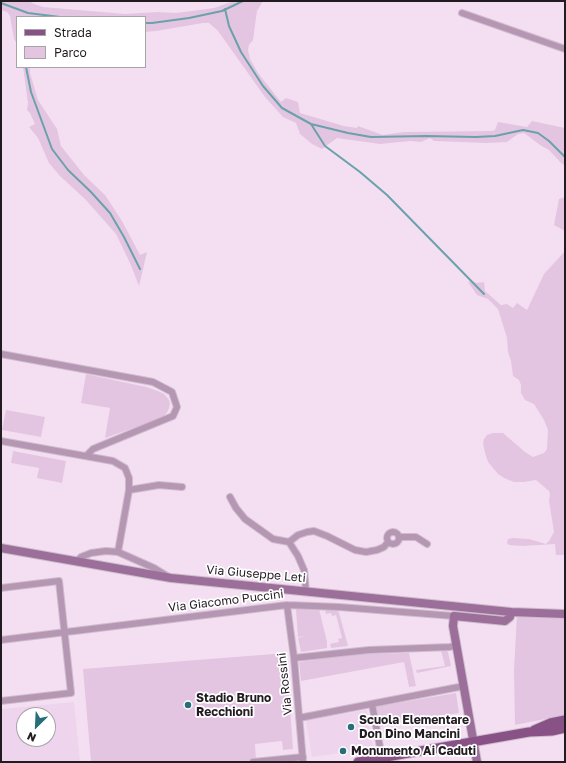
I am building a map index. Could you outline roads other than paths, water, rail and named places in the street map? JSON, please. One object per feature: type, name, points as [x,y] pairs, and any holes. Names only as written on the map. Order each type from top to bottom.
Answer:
[{"type":"main road","name":"Via Giuseppe Leti","points":[[1,548],[170,578],[511,612],[565,614]]},
{"type":"main road","points":[[477,762],[453,626],[454,616],[505,621],[510,617],[511,612]]},
{"type":"main road","points":[[529,732],[550,723],[565,720]]},
{"type":"main road","points":[[358,762],[529,732],[552,731],[565,728]]},
{"type":"street","points":[[462,13],[565,49]]},
{"type":"street","points":[[1,354],[153,382],[172,392],[177,407],[173,416],[93,449],[87,455]]},
{"type":"street","points":[[1,441],[87,455],[113,461],[125,468],[129,478],[129,490],[118,552]]},
{"type":"street","points":[[129,490],[159,485],[182,487]]},
{"type":"street","points":[[230,497],[236,508],[245,519],[273,539],[289,542],[298,556],[304,570],[306,591]]},
{"type":"street","points":[[289,542],[298,535],[314,531],[355,550],[366,552],[384,547],[388,542]]},
{"type":"street","points":[[388,542],[386,536],[390,532],[396,532],[399,537]]},
{"type":"street","points":[[388,542],[392,544],[396,543],[399,537]]},
{"type":"street","points":[[399,537],[416,537],[423,540],[427,544]]},
{"type":"street","points":[[76,562],[81,557],[91,553],[106,551],[118,552],[154,568],[170,578]]},
{"type":"street","points":[[1,588],[59,581],[71,693],[1,701]]},
{"type":"street","name":"Via Giacomo Puccini","points":[[1,640],[287,605],[339,607],[454,616]]},
{"type":"street","name":"Via Rossini","points":[[287,605],[294,658],[303,760]]},
{"type":"street","points":[[294,658],[369,650],[450,647],[457,645]]},
{"type":"street","points":[[299,718],[464,686]]},
{"type":"street","points":[[372,704],[382,758]]},
{"type":"street","points":[[253,762],[303,760]]},
{"type":"waterway","points":[[146,23],[189,18],[222,11],[243,1]]},
{"type":"waterway","points":[[1,3],[28,13],[52,16]]},
{"type":"waterway","points":[[225,9],[229,26],[241,52],[263,86],[282,108],[311,124],[371,137],[476,137],[495,136],[523,130],[538,133],[549,141],[565,157]]},
{"type":"waterway","points":[[26,68],[31,92],[52,149],[68,170],[110,213],[140,269]]},
{"type":"waterway","points":[[311,124],[325,146],[360,172],[387,195],[484,294]]},
{"type":"place","name":"Stadio Bruno Recchioni","points":[[188,705]]},
{"type":"place","name":"Scuola Elementare Don Dino Mancini","points":[[351,727]]},
{"type":"place","name":"Monumento Ai Caduti","points":[[343,751]]}]
